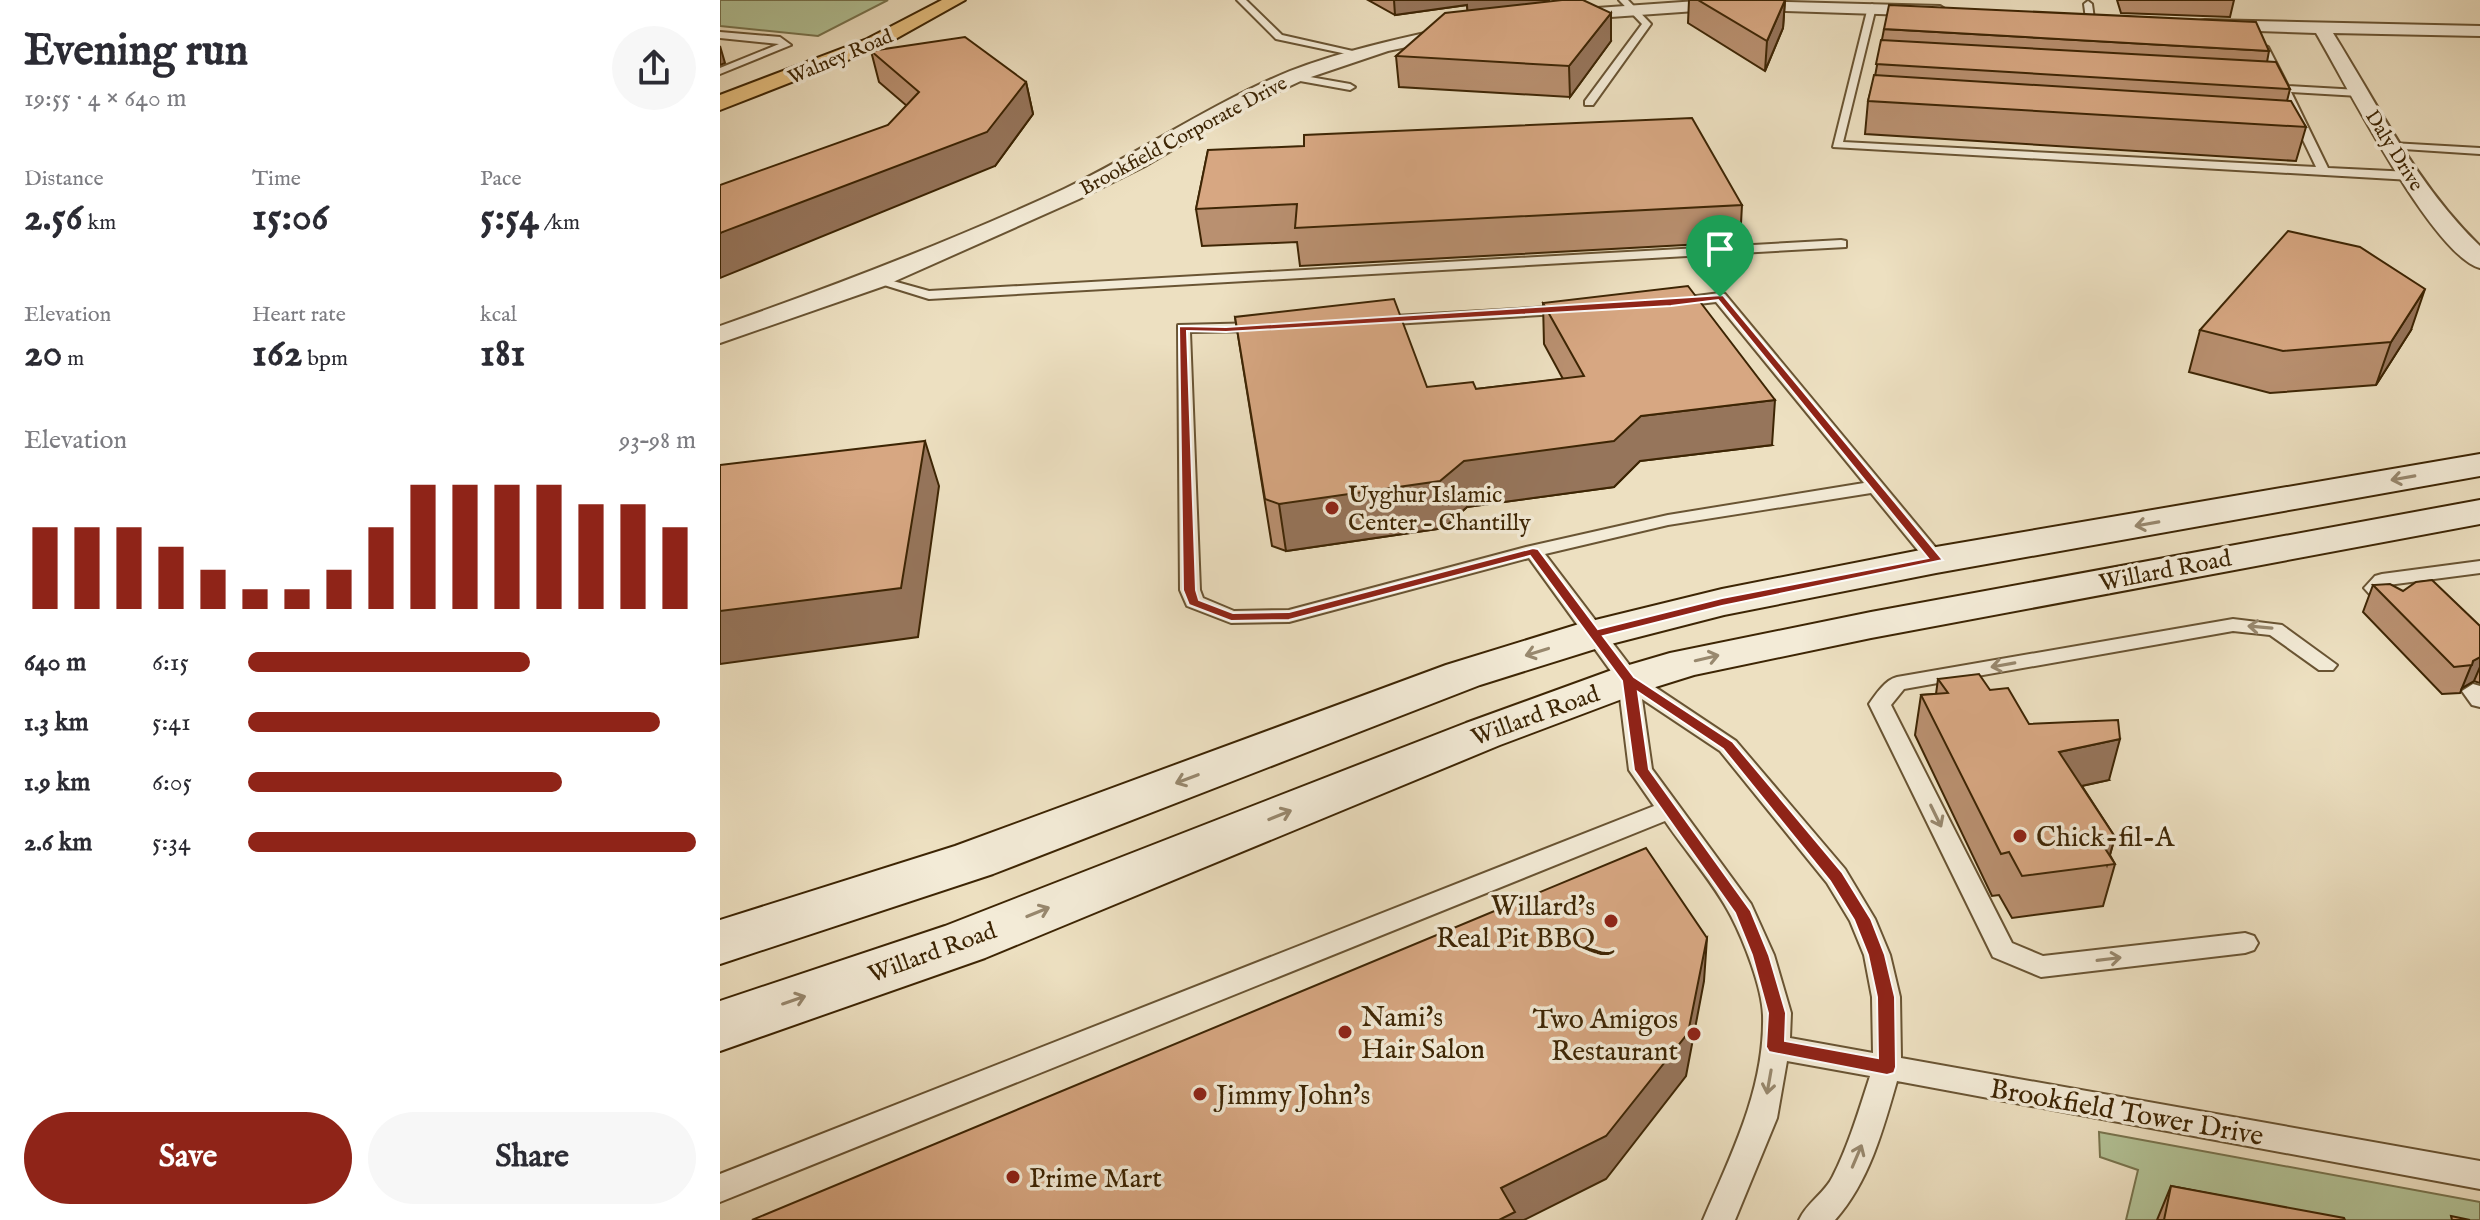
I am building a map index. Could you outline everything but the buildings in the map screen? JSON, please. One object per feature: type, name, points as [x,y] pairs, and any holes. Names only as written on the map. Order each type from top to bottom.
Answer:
[{"type":"main road","name":"Walney Road","points":[[720,103],[833,61],[906,28],[956,0]]},
{"type":"main road","name":"Willard Road","points":[[720,942],[974,860],[1463,675],[1595,634],[1722,602],[1936,560],[2480,465]]},
{"type":"main road","name":"Willard Road","points":[[720,1026],[965,942],[1483,734],[1629,680],[1763,645],[2480,512]]},
{"type":"street","points":[[1540,18],[1568,10],[1628,4],[1747,4],[1880,12],[1965,12]]},
{"type":"street","points":[[2178,24],[2323,30],[2480,31]]},
{"type":"street","name":"Brookfield Corporate Drive","points":[[720,335],[875,280],[1071,194],[1137,161],[1238,103],[1293,77],[1361,54],[1482,26]]},
{"type":"street","name":"Daly Drive","points":[[2323,30],[2437,216],[2480,260]]},
{"type":"lane","points":[[1241,0],[1279,37],[1361,54]]},
{"type":"lane","points":[[1589,103],[1647,24],[1628,4]]},
{"type":"lane","points":[[1880,12],[1858,63],[1837,145],[2324,171],[2480,151]]},
{"type":"lane","points":[[720,35],[780,40],[786,45],[720,71]]},
{"type":"lane","points":[[2242,43],[2265,49],[2324,171]]},
{"type":"lane","points":[[1858,63],[1874,64]]},
{"type":"lane","points":[[1293,77],[1350,87]]},
{"type":"lane","points":[[2251,86],[2359,93]]},
{"type":"lane","points":[[1848,100],[1864,101]]},
{"type":"lane","points":[[2287,128],[2303,129]]},
{"type":"lane","points":[[2401,160],[2480,162]]},
{"type":"lane","points":[[875,280],[929,295],[1841,244]]},
{"type":"lane","points":[[1655,305],[1720,297],[1936,560]]},
{"type":"lane","points":[[1353,322],[1592,308]]},
{"type":"lane","points":[[1274,327],[1183,328],[1190,590],[1194,602],[1231,617],[1289,616],[1533,551],[1668,520],[1874,487]]},
{"type":"lane","points":[[1533,551],[1629,680],[1728,746],[1836,876],[1862,919],[1877,955],[1886,997],[1887,1067],[1867,1132],[1843,1189],[1815,1220]]},
{"type":"lane","points":[[2393,609],[2374,588],[2382,580],[2480,567]]},
{"type":"lane","points":[[2412,575],[2435,596]]},
{"type":"lane","points":[[2245,943],[2041,967],[2002,950],[1880,704],[1897,684],[2233,625],[2275,629],[2326,665]]},
{"type":"lane","points":[[1629,680],[1641,770],[1742,911],[1761,955],[1777,1013],[1775,1047],[1762,1118],[1719,1220]]},
{"type":"lane","points":[[720,1188],[1668,810]]},
{"type":"lane","name":"Brookfield Tower Drive","points":[[1775,1047],[2480,1175]]},
{"type":"green space","points":[[720,0],[888,0],[818,36],[720,26]]},
{"type":"green space","points":[[2099,1132],[2480,1202],[2480,1220],[2126,1220],[2138,1170],[2100,1157]]},
{"type":"place","name":"Uyghur Islamic Center - Chantilly","points":[[1332,508]]},
{"type":"place","name":"Chick-fil-A","points":[[2020,836]]},
{"type":"place","name":"Willard's Real Pit BBQ","points":[[1611,921]]},
{"type":"place","name":"Nami's Hair Salon","points":[[1345,1032]]},
{"type":"place","name":"Two Amigos Restaurant","points":[[1694,1034]]},
{"type":"place","name":"Jimmy John's","points":[[1200,1094]]},
{"type":"place","name":"Prime Mart","points":[[1013,1177]]},
{"type":"route","points":[[1720,297],[1671,304],[1226,329],[1183,328],[1190,590],[1194,602],[1231,617],[1289,616],[1533,551],[1629,680],[1728,746],[1836,876],[1862,919],[1877,955],[1886,997],[1887,1067],[1775,1047],[1777,1013],[1761,955],[1742,911],[1641,770],[1629,680],[1595,634],[1722,602],[1936,560],[1720,297]]}]
